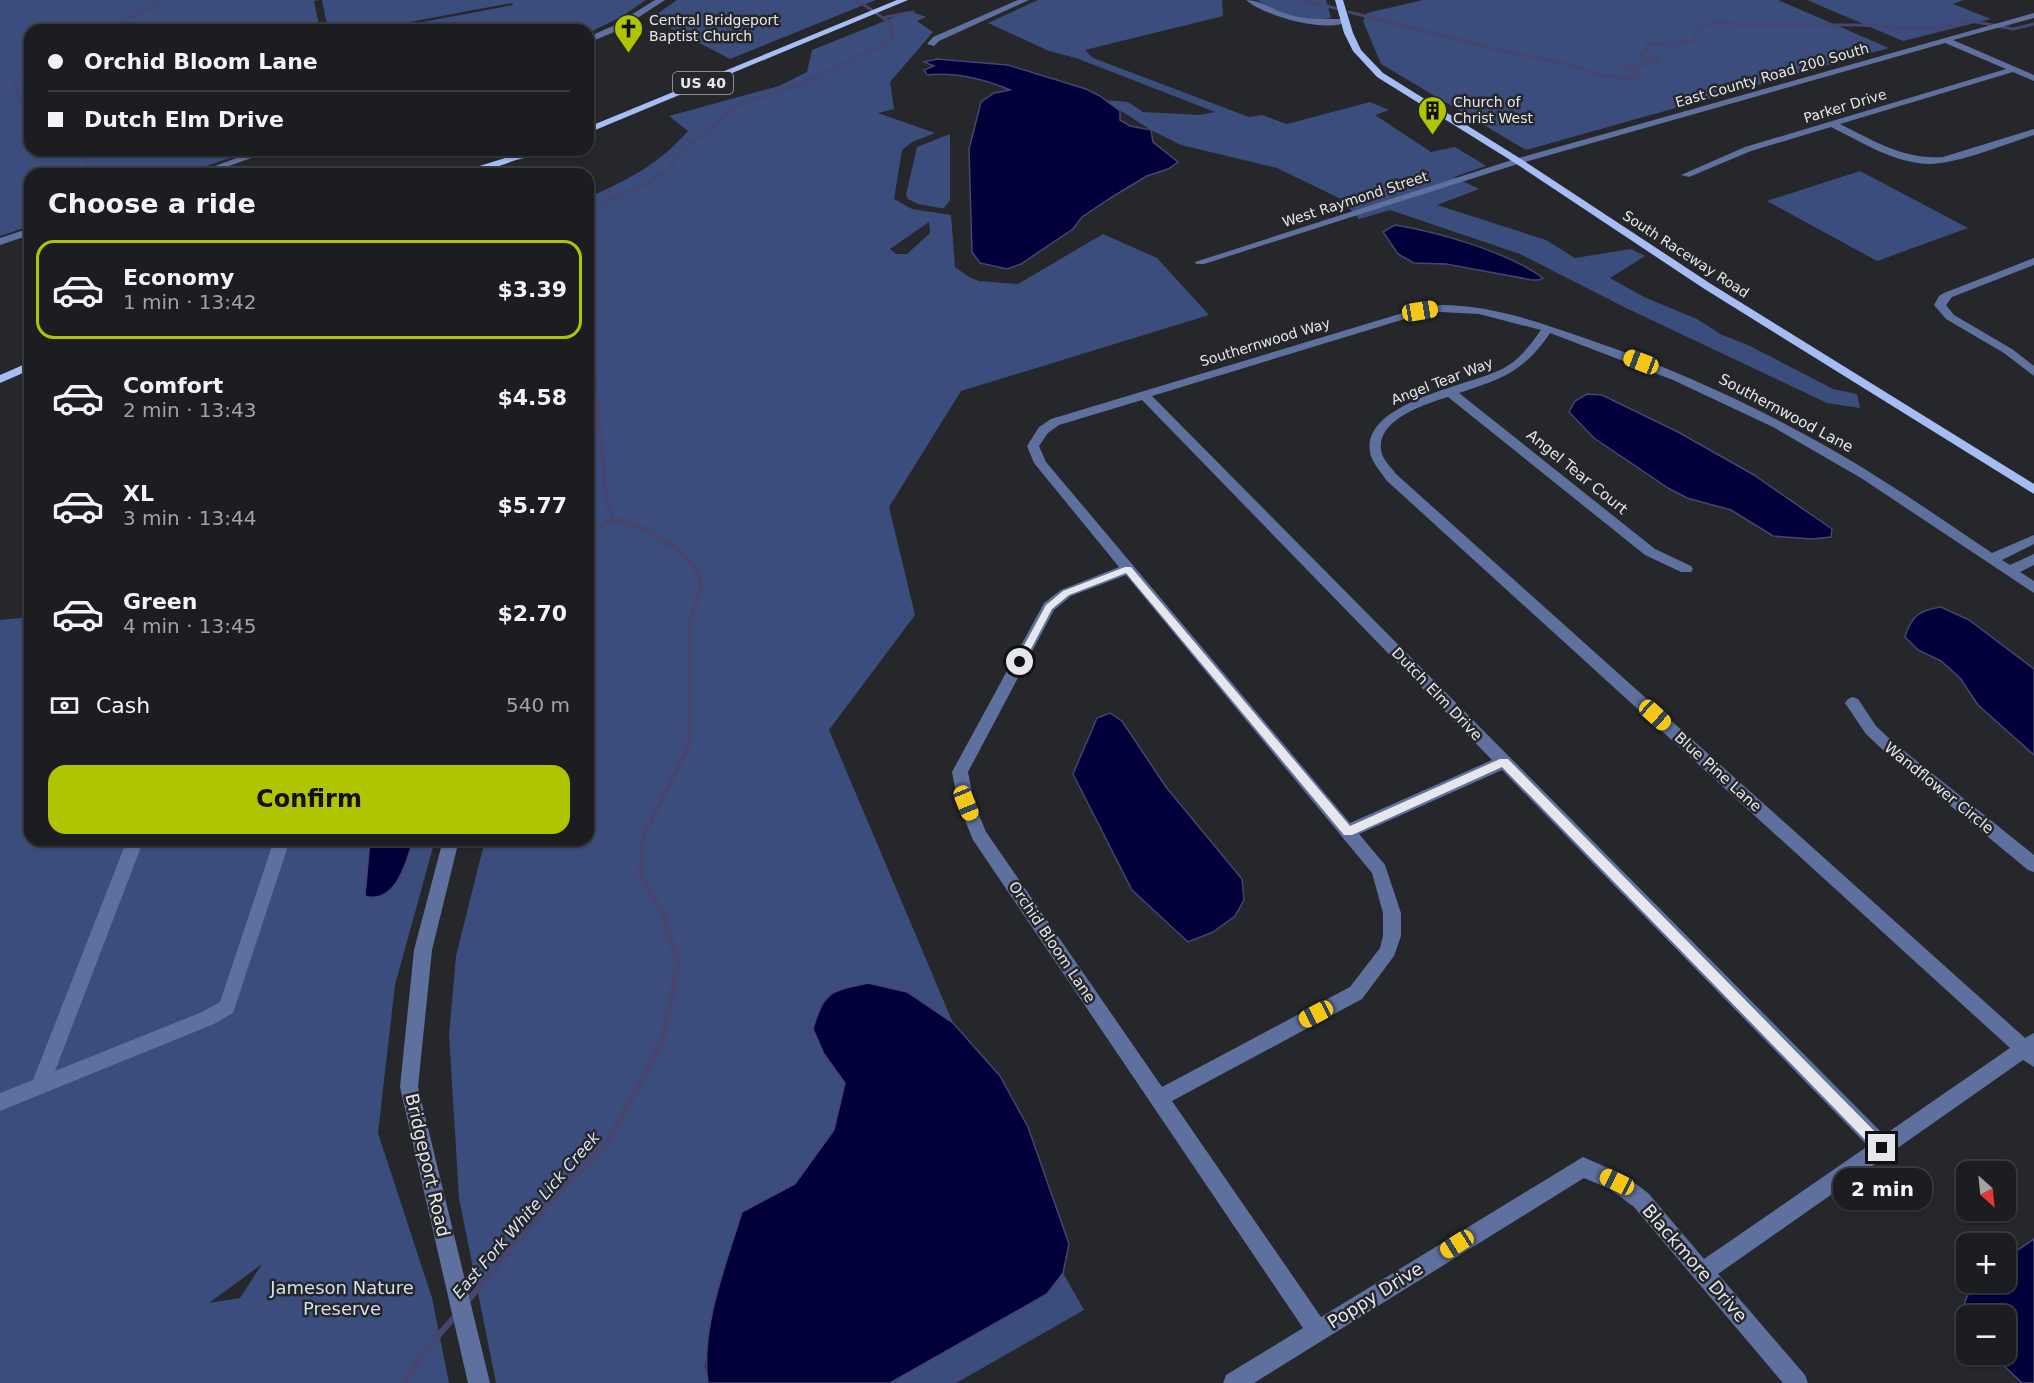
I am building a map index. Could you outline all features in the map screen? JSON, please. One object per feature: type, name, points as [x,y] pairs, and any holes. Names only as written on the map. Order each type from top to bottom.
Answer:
[{"type":"main road","name":"US 40","points":[[594,128],[904,0]]},
{"type":"main road","name":"South Raceway Road","points":[[1339,0],[1355,50],[1371,69],[1518,161],[1707,286],[2034,490]]},
{"type":"main road","points":[[497,168],[525,156]]},
{"type":"main road","points":[[480,168],[492,163],[520,158]]},
{"type":"main road","points":[[510,168],[520,158]]},
{"type":"main road","points":[[0,379],[24,369]]},
{"type":"street","points":[[594,37],[616,28],[661,0]]},
{"type":"street","points":[[931,44],[936,39],[1025,0]]},
{"type":"street","points":[[1250,0],[1276,15],[1291,19],[1314,22],[1345,21]]},
{"type":"street","name":"East County Road 200 South","points":[[1518,161],[2034,15]]},
{"type":"street","points":[[1945,40],[2034,78]]},
{"type":"street","name":"Parker Drive","points":[[1686,175],[1748,148],[2014,69]]},
{"type":"street","points":[[1832,124],[1902,156],[1928,162],[1944,160],[2034,132]]},
{"type":"street","points":[[216,168],[250,156]]},
{"type":"street","points":[[516,156],[520,158]]},
{"type":"street","name":"West Raymond Street","points":[[1200,262],[1518,161]]},
{"type":"street","points":[[0,242],[24,233]]},
{"type":"street","points":[[2032,368],[2008,351],[1950,318],[1940,304],[1948,295],[2034,261]]},
{"type":"street","name":"Southernwood Way","points":[[1128,569],[1040,463],[1033,446],[1043,430],[1055,422],[1420,311],[1446,306],[1500,314]]},
{"type":"street","name":"Southernwood Lane","points":[[1500,314],[1658,369],[1769,420],[1875,481],[2034,588]]},
{"type":"street","name":"Angel Tear Way","points":[[1375,438],[1379,428],[1397,412],[1494,378],[1514,367],[1533,350],[1547,329]]},
{"type":"street","name":"Angel Tear Court","points":[[1451,393],[1650,552],[1686,569]]},
{"type":"street","name":"Dutch Elm Drive","points":[[1144,394],[1882,1148]]},
{"type":"street","name":"Blue Pine Lane","points":[[1375,438],[1377,457],[1391,477],[2030,1050]]},
{"type":"street","points":[[1991,559],[2034,539]]},
{"type":"street","points":[[2009,571],[2034,560]]},
{"type":"street","points":[[1128,569],[1379,870],[1392,913],[1390,944],[1377,968],[1356,993],[1159,1098]]},
{"type":"street","name":"Orchid Bloom Lane","points":[[1128,569],[1066,593],[1049,607],[960,772],[966,803],[979,835],[1318,1331]]},
{"type":"street","name":"Wandflower Circle","points":[[1853,703],[1871,730],[1888,746],[2034,865]]},
{"type":"street","points":[[1348,831],[1504,762]]},
{"type":"street","points":[[40,1086],[133,846]]},
{"type":"street","points":[[0,1102],[208,1018],[227,1007],[280,846]]},
{"type":"street","name":"Bridgeport Road","points":[[449,846],[423,950],[409,1087],[479,1383]]},
{"type":"street","points":[[1703,1272],[1882,1148],[2030,1050]]},
{"type":"street","name":"Blackmore Drive","points":[[1576,1170],[1582,1167],[1600,1173],[1617,1182],[1641,1200],[1797,1383]]},
{"type":"street","name":"Poppy Drive","points":[[1234,1383],[1576,1170]]},
{"type":"green space","points":[[0,0],[318,0],[314,1],[319,24],[24,24],[24,156],[236,156],[200,168],[24,168],[24,228],[0,236]]},
{"type":"green space","points":[[322,0],[646,0],[621,17],[594,30],[594,24],[412,24],[513,5],[512,3],[399,24],[327,24]]},
{"type":"green space","points":[[677,0],[876,0],[730,59],[651,18]]},
{"type":"green space","points":[[1038,0],[1222,0],[1223,16],[1085,50],[1093,58],[1249,117],[1262,115],[1287,124],[1370,102],[1389,110],[1375,115],[1431,152],[1455,147],[1486,166],[1454,177],[1479,189],[1437,205],[1546,240],[1575,258],[1631,249],[1645,256],[1610,278],[1644,297],[1697,319],[1722,335],[1748,345],[1833,389],[1857,394],[1860,408],[1827,403],[1626,308],[1520,254],[1390,210],[1359,219],[1341,199],[1277,168],[1181,145],[1151,130],[1104,100],[1128,102],[1143,112],[1200,115],[1215,112],[1076,58],[1049,51],[988,23]]},
{"type":"green space","points":[[1257,0],[1326,0],[1331,18],[1311,19],[1292,16]]},
{"type":"green space","points":[[1423,0],[1778,0],[1889,48],[1526,150],[1381,64],[1363,21],[1367,13]]},
{"type":"green space","points":[[1807,0],[1964,0],[1953,4],[1991,19],[1903,41]]},
{"type":"green space","points":[[910,11],[926,17],[917,21],[933,32],[890,82],[894,109],[878,113],[935,133],[912,142],[902,150],[894,199],[912,209],[951,215],[955,267],[979,281],[1018,284],[1103,234],[1157,258],[1209,315],[961,391],[889,507],[915,615],[829,730],[953,1023],[907,992],[845,1083],[834,1130],[795,1184],[742,1213],[705,1365],[708,1383],[496,1383],[459,1198],[449,1035],[456,956],[484,846],[594,846],[594,195],[642,170],[677,143],[688,131],[669,116],[779,86],[807,72],[812,50]],"holes":[[[929,222],[930,233],[907,254],[896,254],[890,249]]]},
{"type":"green space","points":[[950,134],[950,200],[944,208],[940,208],[918,204],[908,199],[906,195],[917,147]]},
{"type":"green space","points":[[1860,171],[1968,228],[1877,261],[1767,201]]},
{"type":"green space","name":"Jameson Nature Preserve","points":[[24,618],[24,846],[433,846],[395,985],[378,1133],[432,1298],[449,1383],[0,1383],[0,620]],"holes":[[[262,1264],[240,1298],[209,1303]]]},
{"type":"green space","points":[[1063,1273],[1084,1310],[956,1383],[873,1383]]},
{"type":"shaded area","points":[[937,59],[1008,65],[1086,89],[1120,111],[1120,120],[1130,126],[1151,130],[1153,142],[1178,162],[1168,169],[1147,176],[1112,197],[1082,217],[1073,229],[1021,264],[1007,269],[980,263],[972,252],[969,149],[981,102],[994,93],[1010,90],[970,77],[927,75],[924,70],[934,66],[924,62]]},
{"type":"shaded area","points":[[1395,225],[1472,244],[1511,260],[1543,278],[1532,280],[1446,264],[1414,263],[1398,254],[1383,232]]},
{"type":"shaded area","points":[[1587,394],[1602,395],[1678,432],[1754,475],[1832,529],[1831,537],[1812,539],[1773,536],[1731,510],[1687,498],[1668,488],[1594,438],[1569,412],[1575,401]]},
{"type":"shaded area","points":[[1941,607],[1969,620],[2034,669],[2034,755],[1978,705],[1960,678],[1941,661],[1918,650],[1905,637],[1910,624],[1917,615]]},
{"type":"shaded area","points":[[1110,713],[1122,721],[1166,787],[1242,879],[1244,900],[1235,916],[1213,932],[1188,942],[1132,890],[1073,774],[1097,718]]},
{"type":"shaded area","points":[[369,846],[411,846],[403,870],[392,888],[375,897],[365,896]]},
{"type":"shaded area","points":[[868,983],[907,992],[953,1023],[1000,1076],[1028,1127],[1069,1244],[1063,1273],[1047,1294],[890,1383],[708,1383],[707,1362],[711,1319],[742,1212],[795,1184],[834,1130],[845,1083],[824,1054],[813,1029],[817,1016],[825,1000],[837,991]]},
{"type":"shaded area","points":[[2034,1239],[2034,1383],[2022,1383],[2003,1365],[2016,1365],[2016,1305],[1964,1305],[1969,1293],[2016,1293],[2016,1251]]},
{"type":"waterway","points":[[118,24],[164,0]]},
{"type":"waterway","name":"East Fork White Lick Creek","points":[[594,210],[605,201],[640,187],[667,170],[681,152],[739,104],[799,85],[889,42],[893,35],[889,22],[857,0]]},
{"type":"waterway","points":[[1301,0],[1339,9]]},
{"type":"waterway","points":[[886,17],[913,12]]},
{"type":"waterway","points":[[1349,12],[1491,48],[1579,67],[1596,75],[1637,79],[1641,74],[1624,67],[1659,63],[1659,61],[1639,56],[1649,50],[1646,44],[1691,42],[1701,28],[1716,21],[1739,25],[1858,25],[1936,29],[1971,21],[2013,29],[2034,24]]},
{"type":"waterway","points":[[24,76],[15,83],[18,98],[24,106]]},
{"type":"waterway","points":[[80,156],[88,163],[87,168]]},
{"type":"waterway","name":"East Fork White Lick Creek","points":[[594,366],[607,506],[615,519]]},
{"type":"waterway","name":"East Fork White Lick Creek","points":[[610,521],[615,519]]},
{"type":"waterway","name":"East Fork White Lick Creek","points":[[615,519],[623,521]]},
{"type":"waterway","points":[[594,530],[613,520]]},
{"type":"waterway","name":"East Fork White Lick Creek","points":[[618,520],[644,528],[679,551],[696,570],[702,586],[690,621],[689,746],[643,836],[640,874],[654,899]]},
{"type":"waterway","name":"East Fork White Lick Creek","points":[[466,1303],[550,1202],[607,1143],[662,1042],[678,965],[664,915],[653,897]]},
{"type":"waterway","name":"East Fork White Lick Creek","points":[[404,1383],[423,1353],[457,1314]]},
{"type":"place","name":"Central Bridgeport Baptist Church","points":[[628,54]]},
{"type":"place","name":"Church of Christ West","points":[[1432,136]]},
{"type":"route","points":[[1020,662],[1049,607],[1066,593],[1128,569],[1348,831],[1504,762],[1882,1148]]}]
